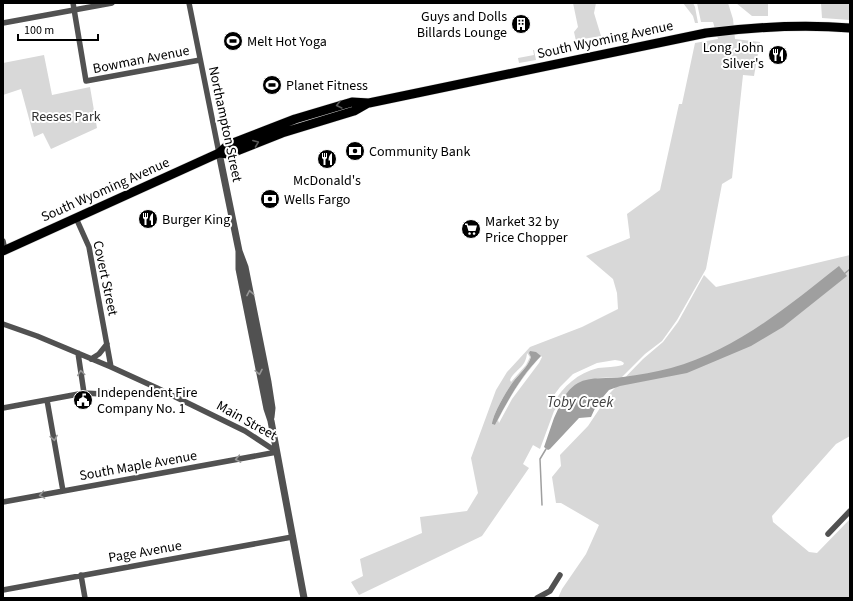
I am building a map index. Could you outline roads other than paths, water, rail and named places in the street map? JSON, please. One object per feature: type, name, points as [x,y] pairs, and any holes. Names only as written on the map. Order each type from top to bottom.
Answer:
[{"type":"main road","name":"South Wyoming Avenue","points":[[4,251],[219,153],[229,154],[282,133],[354,111],[369,103],[706,33],[768,27],[805,26],[850,28]]},
{"type":"street","points":[[73,3],[75,10]]},
{"type":"street","points":[[3,23],[112,3]]},
{"type":"street","name":"Northampton Street","points":[[189,3],[239,251],[239,269],[277,452]]},
{"type":"street","name":"Bowman Avenue","points":[[75,10],[86,81],[200,60]]},
{"type":"street","name":"Covert Street","points":[[76,218],[89,247],[111,367]]},
{"type":"street","points":[[3,241],[4,251]]},
{"type":"street","name":"Main Street","points":[[3,324],[37,336],[111,367],[245,431],[277,452],[304,598]]},
{"type":"street","points":[[91,359],[99,354],[107,344]]},
{"type":"street","points":[[78,353],[84,393]]},
{"type":"street","points":[[3,408],[84,393],[102,394],[114,391]]},
{"type":"street","points":[[47,400],[63,491]]},
{"type":"street","name":"South Maple Avenue","points":[[3,502],[277,452]]},
{"type":"street","points":[[828,534],[850,511]]},
{"type":"street","name":"Page Avenue","points":[[3,590],[292,536]]},
{"type":"street","points":[[81,575],[85,598]]},
{"type":"street","points":[[537,598],[550,591],[560,575]]},
{"type":"water","name":"Toby Creek","points":[[839,266],[847,276],[783,327],[751,346],[687,373],[620,386],[609,390],[597,404],[591,417],[579,418],[550,449],[548,450],[544,447],[559,407],[558,405],[569,390],[578,383],[588,379],[623,377],[671,368],[717,351],[760,326]]},
{"type":"water","points":[[530,351],[536,352],[541,356],[521,380],[495,425],[492,424],[504,396],[530,361]]},
{"type":"waterway","name":"Toby Creek","points":[[844,274],[850,269]]},
{"type":"waterway","name":"Toby Creek","points":[[542,505],[540,459],[546,449]]},
{"type":"place","name":"Guys and Dolls Billards Lounge","points":[[521,24]]},
{"type":"place","name":"Melt Hot Yoga","points":[[233,41]]},
{"type":"place","name":"Long John Silver's","points":[[778,55]]},
{"type":"place","name":"Planet Fitness","points":[[272,85]]},
{"type":"place","name":"Community Bank","points":[[355,151]]},
{"type":"place","name":"McDonald's","points":[[327,159]]},
{"type":"place","name":"Wells Fargo","points":[[270,199]]},
{"type":"place","name":"Burger King","points":[[148,219]]},
{"type":"place","name":"Market 32 by Price Chopper","points":[[471,229]]},
{"type":"place","name":"Independent Fire Company No. 1","points":[[83,400]]},
{"type":"park label","name":"Reeses Park","points":[[66,116]]}]
